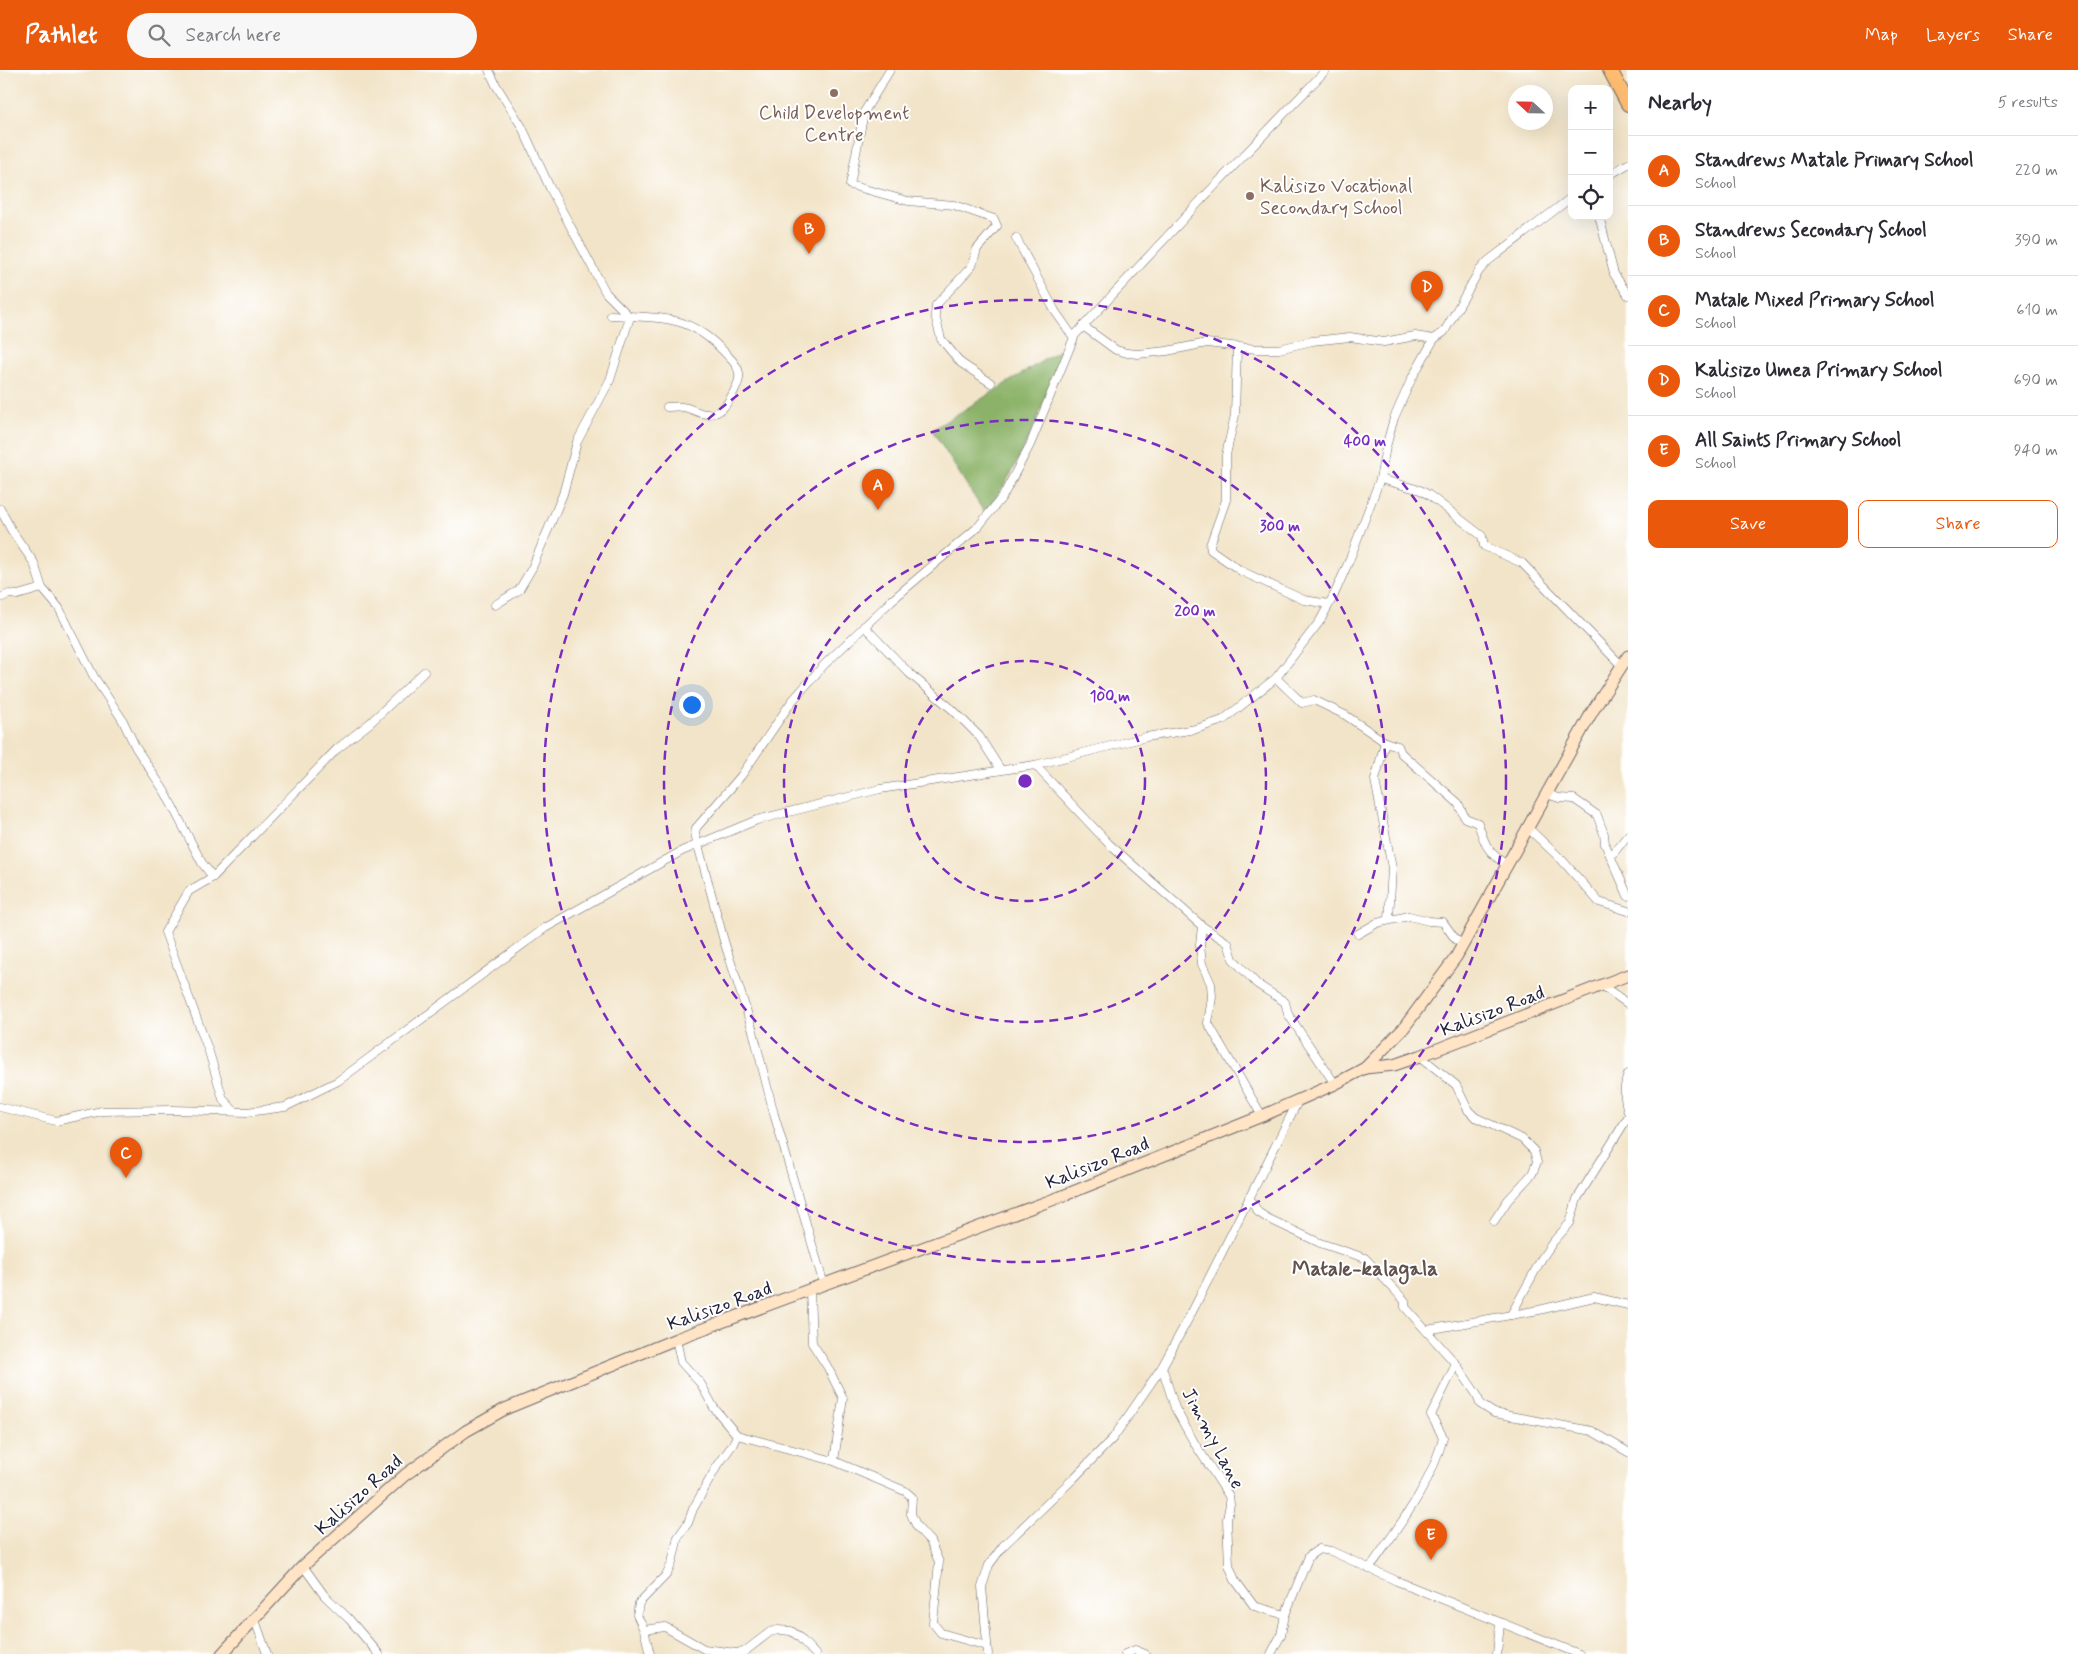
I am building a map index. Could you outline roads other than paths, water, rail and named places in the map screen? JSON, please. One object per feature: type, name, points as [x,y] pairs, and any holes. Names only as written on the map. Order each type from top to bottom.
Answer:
[{"type":"highway","points":[[1610,70],[1628,104]]},
{"type":"street","points":[[489,70],[522,127],[550,188],[606,293],[630,316]]},
{"type":"street","points":[[890,70],[864,112],[850,185],[903,200],[954,205],[994,219],[998,226],[977,248],[972,266],[936,305],[935,315],[940,339],[961,363],[991,383]]},
{"type":"street","points":[[824,1285],[774,1114],[753,1031],[724,941],[694,834],[696,828],[741,776],[792,701],[824,665],[891,601],[978,527],[1003,496],[1030,445],[1070,344],[1083,326],[1326,70]]},
{"type":"street","points":[[1613,173],[1628,164]]},
{"type":"street","points":[[0,1107],[56,1121],[102,1111],[234,1111],[267,1110],[285,1107],[338,1081],[546,928],[682,851],[758,820],[880,789],[1035,764],[1146,738],[1196,729],[1223,720],[1276,678],[1311,634],[1329,604],[1380,479],[1394,418],[1412,378],[1434,339],[1444,332],[1479,271],[1488,261],[1568,200]]},
{"type":"street","points":[[1599,220],[1614,274],[1628,295]]},
{"type":"street","points":[[1016,238],[1056,311],[1071,334]]},
{"type":"street","points":[[611,316],[674,319],[696,327],[711,338],[738,368],[740,381],[720,412],[704,415],[684,406],[667,407]]},
{"type":"street","points":[[495,605],[519,590],[532,568],[563,494],[577,442],[610,380],[630,316]]},
{"type":"street","points":[[1083,326],[1116,350],[1127,353],[1167,351],[1207,343],[1279,349],[1312,341],[1350,337],[1384,342],[1414,336],[1434,339]]},
{"type":"street","points":[[1237,347],[1236,403],[1226,455],[1226,500],[1210,545],[1211,550],[1241,571],[1304,600],[1329,604]]},
{"type":"street","points":[[1380,479],[1420,490],[1430,495],[1482,536],[1484,546],[1522,563],[1622,666]]},
{"type":"street","points":[[0,509],[34,563],[42,588],[60,608],[94,677],[122,719],[136,748],[165,792],[202,863],[213,877]]},
{"type":"street","points":[[0,598],[9,594],[18,595],[42,588]]},
{"type":"street","points":[[864,626],[909,673],[953,710],[979,736],[1000,769]]},
{"type":"street","points":[[1365,1068],[1403,1029],[1450,965],[1548,794],[1592,712],[1628,656]]},
{"type":"street","points":[[234,1111],[223,1099],[209,1052],[165,932],[190,892],[213,877],[337,749],[370,723],[424,672]]},
{"type":"street","points":[[1276,678],[1302,703],[1314,700],[1345,715],[1385,742],[1398,746],[1401,752],[1458,803],[1465,818],[1478,823],[1485,845],[1492,856],[1507,865]]},
{"type":"street","points":[[1385,742],[1375,780],[1392,868],[1389,920]]},
{"type":"street","points":[[1035,764],[1109,844],[1202,926],[1228,943],[1233,959],[1257,984],[1285,1002],[1288,1014],[1335,1084]]},
{"type":"street","points":[[1548,794],[1559,798],[1574,799],[1597,815],[1604,834],[1605,844],[1628,896]]},
{"type":"street","points":[[1528,828],[1562,860],[1599,902],[1628,911]]},
{"type":"street","points":[[1611,856],[1628,835]]},
{"type":"street","points":[[1358,934],[1377,923],[1408,916],[1429,922],[1443,922],[1456,940],[1462,944]]},
{"type":"street","points":[[1202,926],[1200,945],[1202,964],[1211,984],[1212,998],[1208,1023],[1262,1116]]},
{"type":"street","name":"Kalisizo Road","points":[[222,1654],[303,1566],[423,1460],[482,1421],[538,1394],[676,1339],[810,1291],[1060,1196],[1262,1116],[1335,1084],[1365,1068],[1394,1065],[1420,1056],[1628,975]]},
{"type":"street","points":[[1603,986],[1628,1004]]},
{"type":"street","points":[[1420,1056],[1456,1085],[1468,1110],[1475,1117],[1522,1139],[1534,1151],[1537,1162],[1532,1174],[1508,1200],[1494,1221]]},
{"type":"street","points":[[1628,1074],[1624,1084],[1624,1097],[1628,1112]]},
{"type":"street","points":[[676,1339],[680,1362],[701,1384],[714,1408],[737,1435],[834,1461],[905,1491],[912,1497],[911,1514],[917,1527],[930,1541],[939,1562],[934,1623],[941,1633],[988,1650],[982,1587],[989,1565],[1003,1546],[1113,1438],[1162,1367],[1192,1312],[1298,1101]]},
{"type":"street","points":[[1511,1315],[1552,1242],[1570,1223],[1577,1199],[1628,1117]]},
{"type":"street","points":[[1249,1197],[1258,1212],[1268,1218],[1320,1244],[1365,1258],[1406,1301],[1405,1307],[1456,1364],[1485,1409],[1494,1413],[1592,1431],[1628,1452]]},
{"type":"street","points":[[810,1291],[812,1343],[827,1366],[843,1398],[834,1461]]},
{"type":"street","points":[[1427,1330],[1511,1315],[1594,1297],[1628,1305]]},
{"type":"street","points":[[1369,1569],[1406,1514],[1440,1451],[1443,1437],[1431,1415],[1456,1364]]},
{"type":"street","name":"Jimmy Lane","points":[[1162,1367],[1175,1408],[1194,1444],[1229,1496],[1230,1504],[1227,1519],[1229,1565],[1235,1580],[1254,1606],[1285,1614]]},
{"type":"street","points":[[650,1654],[644,1630],[637,1615],[640,1603],[667,1574],[672,1563],[678,1537],[688,1523],[693,1509],[716,1468],[737,1435]]},
{"type":"street","points":[[1271,1654],[1281,1636],[1285,1614],[1310,1556],[1319,1549],[1331,1551],[1369,1569],[1579,1654]]},
{"type":"street","points":[[303,1566],[324,1595],[349,1619],[379,1654]]},
{"type":"street","points":[[255,1620],[266,1654]]},
{"type":"street","points":[[1497,1654],[1500,1622]]},
{"type":"street","points":[[644,1630],[665,1627],[704,1649],[736,1653],[744,1652],[770,1632],[778,1630],[791,1632],[798,1636],[815,1654]]},
{"type":"street","points":[[1124,1654],[1135,1650],[1145,1654]]},
{"type":"place","name":"Child Development Centre","points":[[834,93]]},
{"type":"place","name":"Kalisizo Vocational Secondary School","points":[[1250,196]]},
{"type":"place","name":"Standrews Secondary School","points":[[809,254]]},
{"type":"place","name":"Kalisizo Umea Primary School","points":[[1427,312]]},
{"type":"place","name":"Standrews Matale Primary School","points":[[878,510]]},
{"type":"place","name":"Matale Mixed Primary School","points":[[126,1178]]},
{"type":"place","name":"All Saints Primary School","points":[[1431,1560]]},
{"type":"district","name":"Matale-kalagala","points":[[1365,1268]]}]
